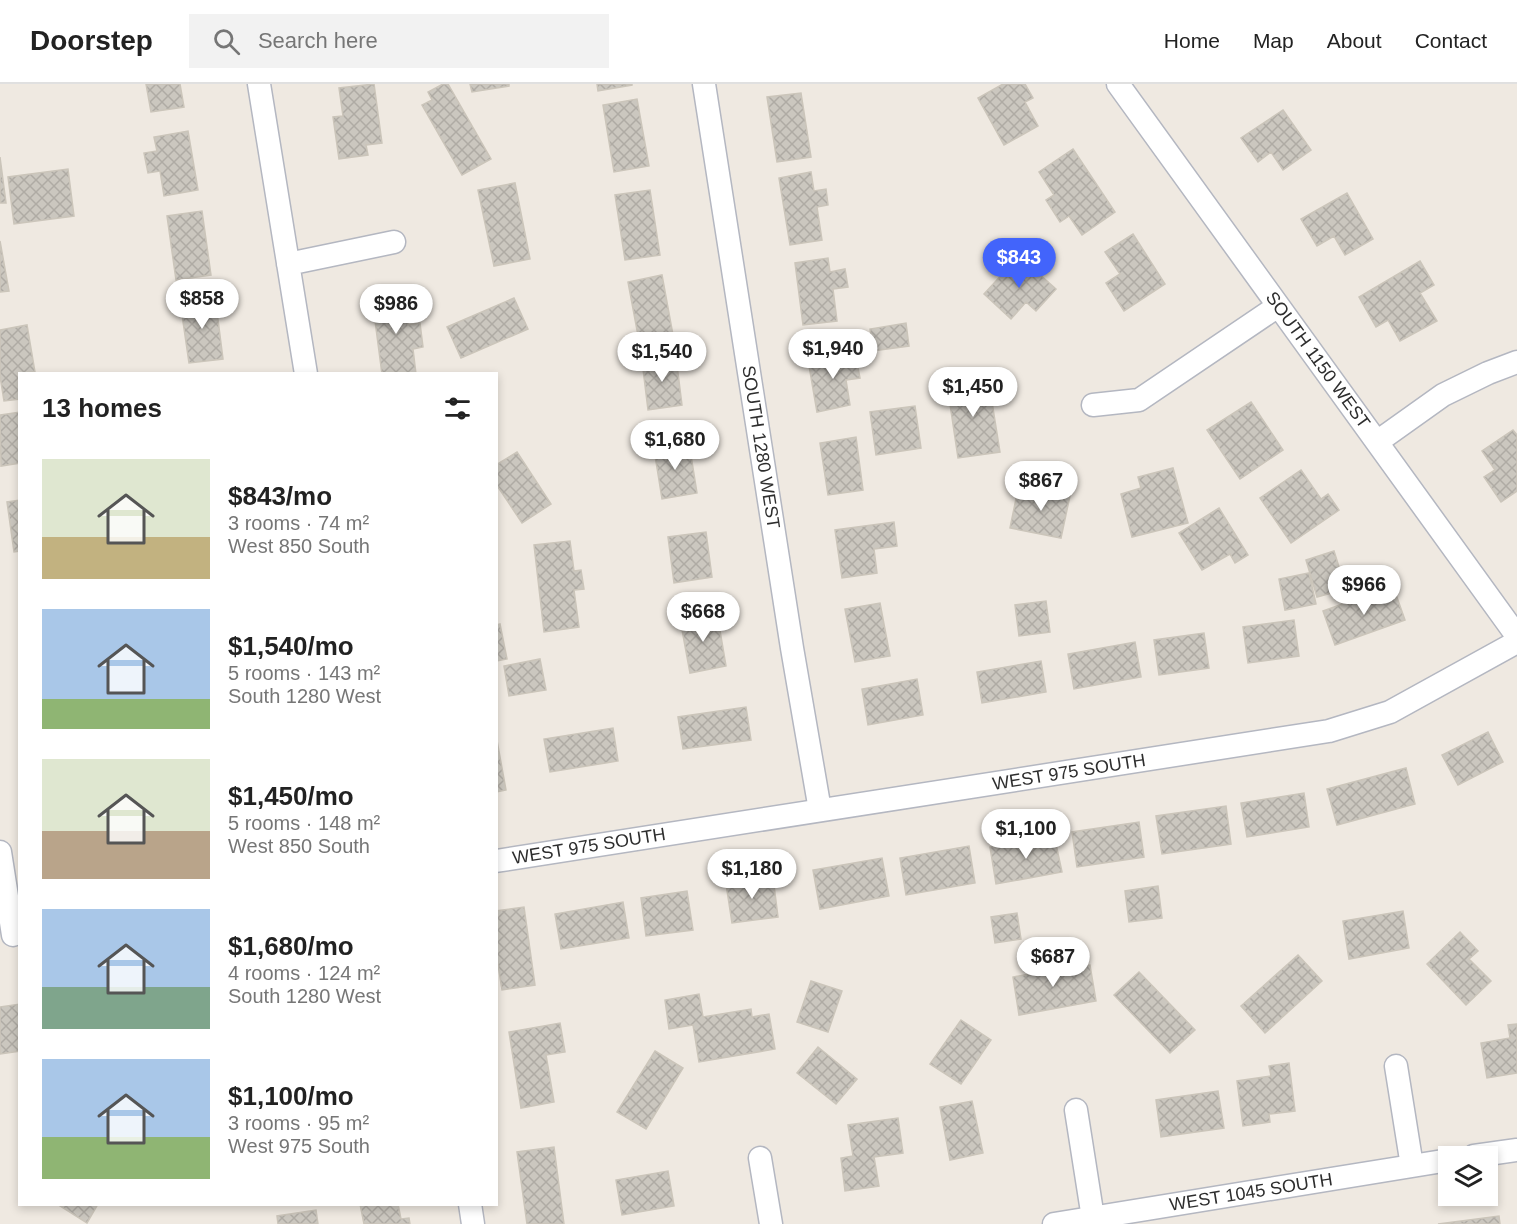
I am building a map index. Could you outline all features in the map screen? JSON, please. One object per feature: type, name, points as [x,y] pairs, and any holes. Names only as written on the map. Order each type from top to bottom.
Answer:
[{"type":"street","points":[[259,84],[306,372]]},
{"type":"street","name":"SOUTH 1280 WEST","points":[[704,84],[792,648],[820,810]]},
{"type":"street","name":"SOUTH 1150 WEST","points":[[1118,84],[1517,636]]},
{"type":"street","points":[[288,264],[394,242]]},
{"type":"street","points":[[1094,405],[1140,399],[1278,306]]},
{"type":"street","points":[[1377,442],[1443,395],[1517,362]]},
{"type":"street","name":"WEST 975 SOUTH","points":[[498,861],[1329,731],[1390,712],[1517,642]]},
{"type":"street","points":[[0,852],[11,936]]},
{"type":"street","points":[[1396,1066],[1412,1166]]},
{"type":"street","points":[[1076,1110],[1093,1218]]},
{"type":"street","points":[[1498,1153],[1517,1150]]},
{"type":"street","points":[[760,1158],[771,1224]]},
{"type":"street","name":"WEST 1045 SOUTH","points":[[1054,1224],[1438,1162]]},
{"type":"street","points":[[470,1206],[473,1224]]},
{"type":"building","points":[[146,84],[180,84],[184,107],[151,112]]},
{"type":"building","points":[[374,84],[382,143],[366,145],[368,155],[339,159],[333,117],[343,116],[339,88]]},
{"type":"building","points":[[443,84],[448,84],[491,159],[462,175],[422,105],[432,100],[428,92]]},
{"type":"building","points":[[470,84],[509,84],[509,86],[472,92]]},
{"type":"building","points":[[597,84],[632,84],[632,85],[598,91]]},
{"type":"building","points":[[1003,84],[1025,84],[1033,98],[1025,102],[1038,126],[1004,145],[978,98]]},
{"type":"building","points":[[801,93],[811,157],[777,162],[767,97]]},
{"type":"building","points":[[637,99],[649,166],[614,172],[603,105]]},
{"type":"building","points":[[1283,110],[1311,150],[1283,170],[1271,152],[1258,162],[1241,138]]},
{"type":"building","points":[[188,131],[198,190],[164,196],[160,171],[148,173],[144,153],[157,151],[154,137]]},
{"type":"building","points":[[1073,149],[1115,212],[1082,235],[1069,216],[1060,222],[1046,200],[1054,195],[1039,172]]},
{"type":"building","points":[[0,157],[6,203],[0,203]]},
{"type":"building","points":[[68,169],[74,216],[14,224],[8,177]]},
{"type":"building","points":[[811,172],[814,191],[826,189],[828,205],[817,207],[822,240],[790,245],[779,178]]},
{"type":"building","points":[[515,183],[530,259],[494,266],[478,190]]},
{"type":"building","points":[[650,190],[660,255],[625,260],[615,195]]},
{"type":"building","points":[[1347,193],[1373,239],[1345,255],[1334,236],[1317,246],[1301,219]]},
{"type":"building","points":[[202,211],[211,275],[176,280],[167,216]]},
{"type":"building","points":[[1133,234],[1165,284],[1124,311],[1106,283],[1120,274],[1105,252]]},
{"type":"building","points":[[0,241],[9,291],[0,292]]},
{"type":"building","points":[[1019,256],[1056,289],[1036,311],[1026,302],[1011,319],[984,294]]},
{"type":"building","points":[[828,258],[830,272],[845,269],[848,287],[833,289],[837,321],[803,325],[795,263]]},
{"type":"building","points":[[1420,261],[1434,285],[1420,293],[1437,321],[1400,341],[1388,320],[1376,327],[1359,297]]},
{"type":"building","points":[[662,275],[673,335],[639,341],[628,282]]},
{"type":"building","points":[[404,294],[408,325],[420,323],[423,347],[413,349],[416,372],[382,372],[372,298]]},
{"type":"building","points":[[215,296],[223,359],[189,363],[180,301]]},
{"type":"building","points":[[514,298],[528,329],[461,358],[447,327]]},
{"type":"building","points":[[906,323],[909,346],[873,351],[870,329]]},
{"type":"building","points":[[27,325],[35,372],[18,372],[18,399],[4,401],[0,376],[0,330]]},
{"type":"building","points":[[855,352],[860,378],[846,380],[850,405],[817,412],[808,360]]},
{"type":"building","points":[[676,357],[682,405],[648,410],[642,361]]},
{"type":"building","points":[[988,377],[1000,452],[958,458],[947,384]]},
{"type":"building","points":[[1251,402],[1283,450],[1240,479],[1207,430]]},
{"type":"building","points":[[915,406],[921,448],[876,455],[870,412]]},
{"type":"building","points":[[18,412],[18,463],[1,466],[0,415]]},
{"type":"building","points":[[1513,430],[1517,435],[1517,491],[1501,502],[1484,477],[1495,470],[1482,451]]},
{"type":"building","points":[[856,437],[863,490],[828,495],[820,443]]},
{"type":"building","points":[[689,443],[697,493],[662,499],[654,449]]},
{"type":"building","points":[[517,452],[551,504],[522,523],[498,487],[498,464]]},
{"type":"building","points":[[1173,468],[1188,523],[1132,537],[1121,494],[1141,488],[1138,477]]},
{"type":"building","points":[[1301,470],[1321,499],[1328,494],[1339,510],[1291,543],[1260,498]]},
{"type":"building","points":[[1044,486],[1071,491],[1061,538],[1010,528],[1018,489],[1042,495]]},
{"type":"building","points":[[18,500],[18,551],[14,552],[7,502]]},
{"type":"building","points":[[1219,508],[1248,555],[1235,563],[1230,554],[1202,570],[1179,533]]},
{"type":"building","points":[[894,522],[897,546],[874,549],[877,573],[842,578],[835,530]]},
{"type":"building","points":[[706,532],[712,577],[674,583],[668,537]]},
{"type":"building","points":[[570,541],[574,571],[581,570],[584,589],[574,590],[579,627],[544,632],[534,545]]},
{"type":"building","points":[[1334,551],[1346,589],[1317,597],[1306,560]]},
{"type":"building","points":[[1309,573],[1316,604],[1285,610],[1279,579]]},
{"type":"building","points":[[1393,586],[1405,620],[1335,645],[1323,611]]},
{"type":"building","points":[[1046,601],[1050,632],[1019,636],[1015,605]]},
{"type":"building","points":[[880,603],[890,656],[855,662],[845,609]]},
{"type":"building","points":[[717,613],[726,666],[690,673],[680,619]]},
{"type":"building","points":[[1294,620],[1299,656],[1248,663],[1243,627]]},
{"type":"building","points":[[498,624],[500,624],[507,659],[498,661]]},
{"type":"building","points":[[1204,633],[1209,668],[1159,675],[1154,640]]},
{"type":"building","points":[[1135,642],[1141,677],[1074,689],[1068,654]]},
{"type":"building","points":[[540,659],[546,690],[509,696],[504,666]]},
{"type":"building","points":[[1041,661],[1046,692],[982,703],[977,672]]},
{"type":"building","points":[[917,679],[923,715],[868,725],[862,689]]},
{"type":"building","points":[[746,707],[751,740],[683,749],[678,717]]},
{"type":"building","points":[[613,728],[618,761],[550,772],[544,739]]},
{"type":"building","points":[[1488,732],[1503,762],[1458,785],[1442,755]]},
{"type":"building","points":[[498,746],[506,790],[498,792]]},
{"type":"building","points":[[1406,768],[1415,804],[1337,825],[1327,789]]},
{"type":"building","points":[[1304,793],[1309,827],[1247,837],[1241,803]]},
{"type":"building","points":[[1226,806],[1231,844],[1162,854],[1156,816]]},
{"type":"building","points":[[1139,822],[1144,857],[1077,867],[1072,832]]},
{"type":"building","points":[[1054,835],[1062,872],[996,884],[990,847]]},
{"type":"building","points":[[969,846],[975,883],[906,895],[900,858]]},
{"type":"building","points":[[882,858],[889,896],[820,909],[813,870]]},
{"type":"building","points":[[773,877],[778,917],[732,923],[726,884]]},
{"type":"building","points":[[1158,886],[1162,918],[1129,922],[1125,891]]},
{"type":"building","points":[[687,891],[693,930],[646,936],[641,898]]},
{"type":"building","points":[[623,902],[629,938],[561,949],[555,914]]},
{"type":"building","points":[[524,907],[535,985],[502,990],[498,965],[498,911]]},
{"type":"building","points":[[1403,911],[1409,948],[1349,959],[1343,921]]},
{"type":"building","points":[[1017,913],[1021,939],[995,943],[991,917]]},
{"type":"building","points":[[1460,932],[1478,951],[1469,959],[1491,981],[1466,1005],[1427,964]]},
{"type":"building","points":[[1298,955],[1322,981],[1265,1033],[1241,1006]]},
{"type":"building","points":[[1055,958],[1057,971],[1090,965],[1096,1001],[1019,1015],[1013,977],[1035,973],[1033,962]]},
{"type":"building","points":[[1139,972],[1195,1030],[1170,1053],[1114,995]]},
{"type":"building","points":[[811,981],[842,991],[828,1032],[797,1022]]},
{"type":"building","points":[[699,994],[703,1017],[751,1009],[752,1017],[769,1014],[775,1049],[699,1062],[693,1025],[669,1029],[665,1000]]},
{"type":"building","points":[[18,1004],[18,1051],[0,1054],[0,1007]]},
{"type":"building","points":[[961,1020],[991,1040],[961,1084],[930,1064]]},
{"type":"building","points":[[560,1023],[565,1052],[546,1055],[554,1102],[521,1108],[509,1032]]},
{"type":"building","points":[[1517,1024],[1517,1073],[1487,1078],[1481,1043],[1510,1038],[1508,1025]]},
{"type":"building","points":[[818,1047],[857,1079],[836,1104],[797,1073]]},
{"type":"building","points":[[655,1051],[683,1068],[646,1129],[617,1112]]},
{"type":"building","points":[[1289,1063],[1295,1111],[1269,1114],[1270,1122],[1243,1126],[1237,1081],[1271,1076],[1269,1066]]},
{"type":"building","points":[[1218,1091],[1224,1128],[1161,1137],[1156,1100]]},
{"type":"building","points":[[972,1101],[983,1153],[950,1160],[940,1107]]},
{"type":"building","points":[[898,1118],[903,1153],[874,1157],[879,1186],[845,1191],[841,1158],[853,1156],[848,1125]]},
{"type":"building","points":[[554,1147],[564,1224],[527,1224],[517,1152]]},
{"type":"building","points":[[668,1171],[674,1206],[622,1215],[616,1180]]},
{"type":"building","points":[[60,1206],[97,1206],[87,1223]]},
{"type":"building","points":[[360,1206],[398,1206],[401,1219],[409,1218],[410,1224],[364,1224]]},
{"type":"building","points":[[316,1210],[318,1224],[278,1224],[277,1216]]},
{"type":"building","points":[[1499,1216],[1500,1224],[1438,1224]]}]
